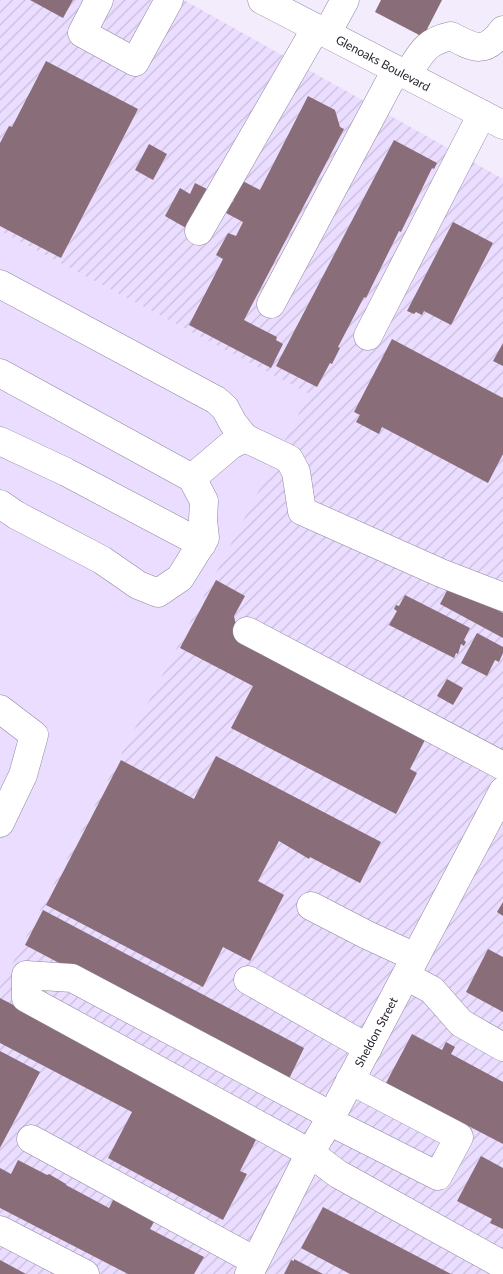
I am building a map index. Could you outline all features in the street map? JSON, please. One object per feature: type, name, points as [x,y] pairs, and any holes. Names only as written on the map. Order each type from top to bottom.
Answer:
[{"type":"main road","points":[[99,0],[82,33],[135,62],[169,0]]},
{"type":"main road","points":[[199,231],[322,31],[345,0]]},
{"type":"main road","name":"Glenoaks Boulevard","points":[[271,2],[322,31],[492,120]]},
{"type":"main road","points":[[271,304],[402,73],[436,39],[450,36],[473,47],[488,45],[503,30]]},
{"type":"main road","points":[[368,336],[492,120]]},
{"type":"main road","points":[[0,284],[216,400],[226,408],[233,423],[245,438],[289,459],[296,472],[302,511],[441,573],[503,597]]},
{"type":"main road","points":[[0,373],[192,478],[204,501],[203,520],[206,538],[180,578],[158,592],[138,585],[102,560],[16,515],[0,504]]},
{"type":"main road","points":[[192,478],[231,445],[245,438]]},
{"type":"main road","points":[[0,442],[66,472],[202,544]]},
{"type":"main road","points":[[247,631],[503,766]]},
{"type":"main road","points":[[0,709],[34,735],[23,775],[0,823]]},
{"type":"main road","name":"Sheldon Street","points":[[252,1268],[310,1153],[331,1118],[410,966],[502,797]]},
{"type":"main road","points":[[312,906],[367,936],[410,966],[461,1023],[503,1047]]},
{"type":"main road","points":[[350,1080],[459,1138],[438,1176],[72,978],[26,975],[26,998],[310,1153],[338,1174],[503,1266]]},
{"type":"main road","points":[[248,980],[368,1048]]},
{"type":"main road","points":[[31,1139],[252,1268]]},
{"type":"main road","points":[[0,1230],[85,1274]]},
{"type":"shaded area","points":[[0,0],[184,0],[503,179],[503,1274],[0,1274],[0,987],[309,394],[0,231]]},
{"type":"shaded area","points":[[0,231],[309,394],[0,987]]},
{"type":"building","points":[[30,0],[73,0],[63,18]]},
{"type":"building","points":[[381,0],[442,0],[423,37],[375,12]]},
{"type":"building","points":[[46,61],[138,109],[61,258],[0,226],[0,143],[9,126],[12,127]]},
{"type":"building","points":[[308,96],[335,110],[340,127],[344,129],[244,320],[277,337],[276,340],[283,344],[271,368],[189,325],[223,259],[216,255],[228,233],[236,236],[243,222],[226,213],[234,201],[230,199],[241,180],[260,190]]},
{"type":"building","points":[[394,140],[437,163],[434,169],[432,168],[366,298],[364,297],[338,347],[340,348],[332,364],[330,363],[317,387],[276,366]]},
{"type":"building","points":[[149,144],[167,154],[153,180],[135,170]]},
{"type":"building","points":[[195,183],[213,192],[196,209],[186,228],[165,216],[180,188],[190,194]]},
{"type":"building","points":[[453,222],[493,243],[451,325],[424,311],[422,315],[407,311]]},
{"type":"building","points":[[392,339],[503,398],[503,454],[488,483],[382,427],[379,434],[356,422],[360,415],[354,412]]},
{"type":"building","points":[[503,343],[503,366],[493,361]]},
{"type":"building","points":[[216,580],[245,596],[234,616],[239,640],[426,738],[410,769],[417,773],[396,814],[231,728],[253,686],[180,648]]},
{"type":"building","points":[[450,585],[503,613],[503,638],[440,604]]},
{"type":"building","points":[[405,595],[470,628],[464,640],[466,642],[464,646],[461,644],[458,654],[456,653],[454,658],[389,625],[397,611],[394,609],[396,605],[399,606]]},
{"type":"building","points":[[477,633],[503,647],[503,653],[499,662],[495,660],[487,676],[461,663]]},
{"type":"building","points":[[447,679],[463,688],[453,705],[437,696]]},
{"type":"building","points":[[216,756],[381,842],[360,883],[310,857],[309,859],[279,841],[258,881],[284,895],[250,961],[223,947],[203,987],[46,905],[121,760],[194,799]]},
{"type":"building","points":[[503,902],[503,916],[497,912]]},
{"type":"building","points":[[43,910],[304,1048],[287,1083],[25,945]]},
{"type":"building","points":[[488,949],[503,957],[503,1012],[466,992]]},
{"type":"building","points":[[0,998],[259,1134],[240,1171],[247,1174],[223,1220],[108,1158],[132,1112],[0,1043]]},
{"type":"building","points":[[412,1034],[442,1050],[446,1042],[455,1047],[451,1054],[503,1082],[503,1144],[386,1083]]},
{"type":"building","points":[[0,1051],[40,1072],[0,1148]]},
{"type":"building","points":[[481,1156],[503,1168],[503,1229],[490,1223],[492,1219],[457,1201]]},
{"type":"building","points":[[18,1160],[47,1175],[49,1174],[109,1208],[114,1198],[155,1220],[150,1229],[204,1257],[194,1274],[128,1274],[0,1208],[0,1168],[11,1174]]},
{"type":"building","points":[[323,1207],[451,1274],[350,1274],[301,1248]]},
{"type":"building","points":[[294,1259],[323,1274],[284,1274],[291,1260],[294,1261]]},
{"type":"building","points":[[0,1260],[26,1274],[0,1274]]}]
